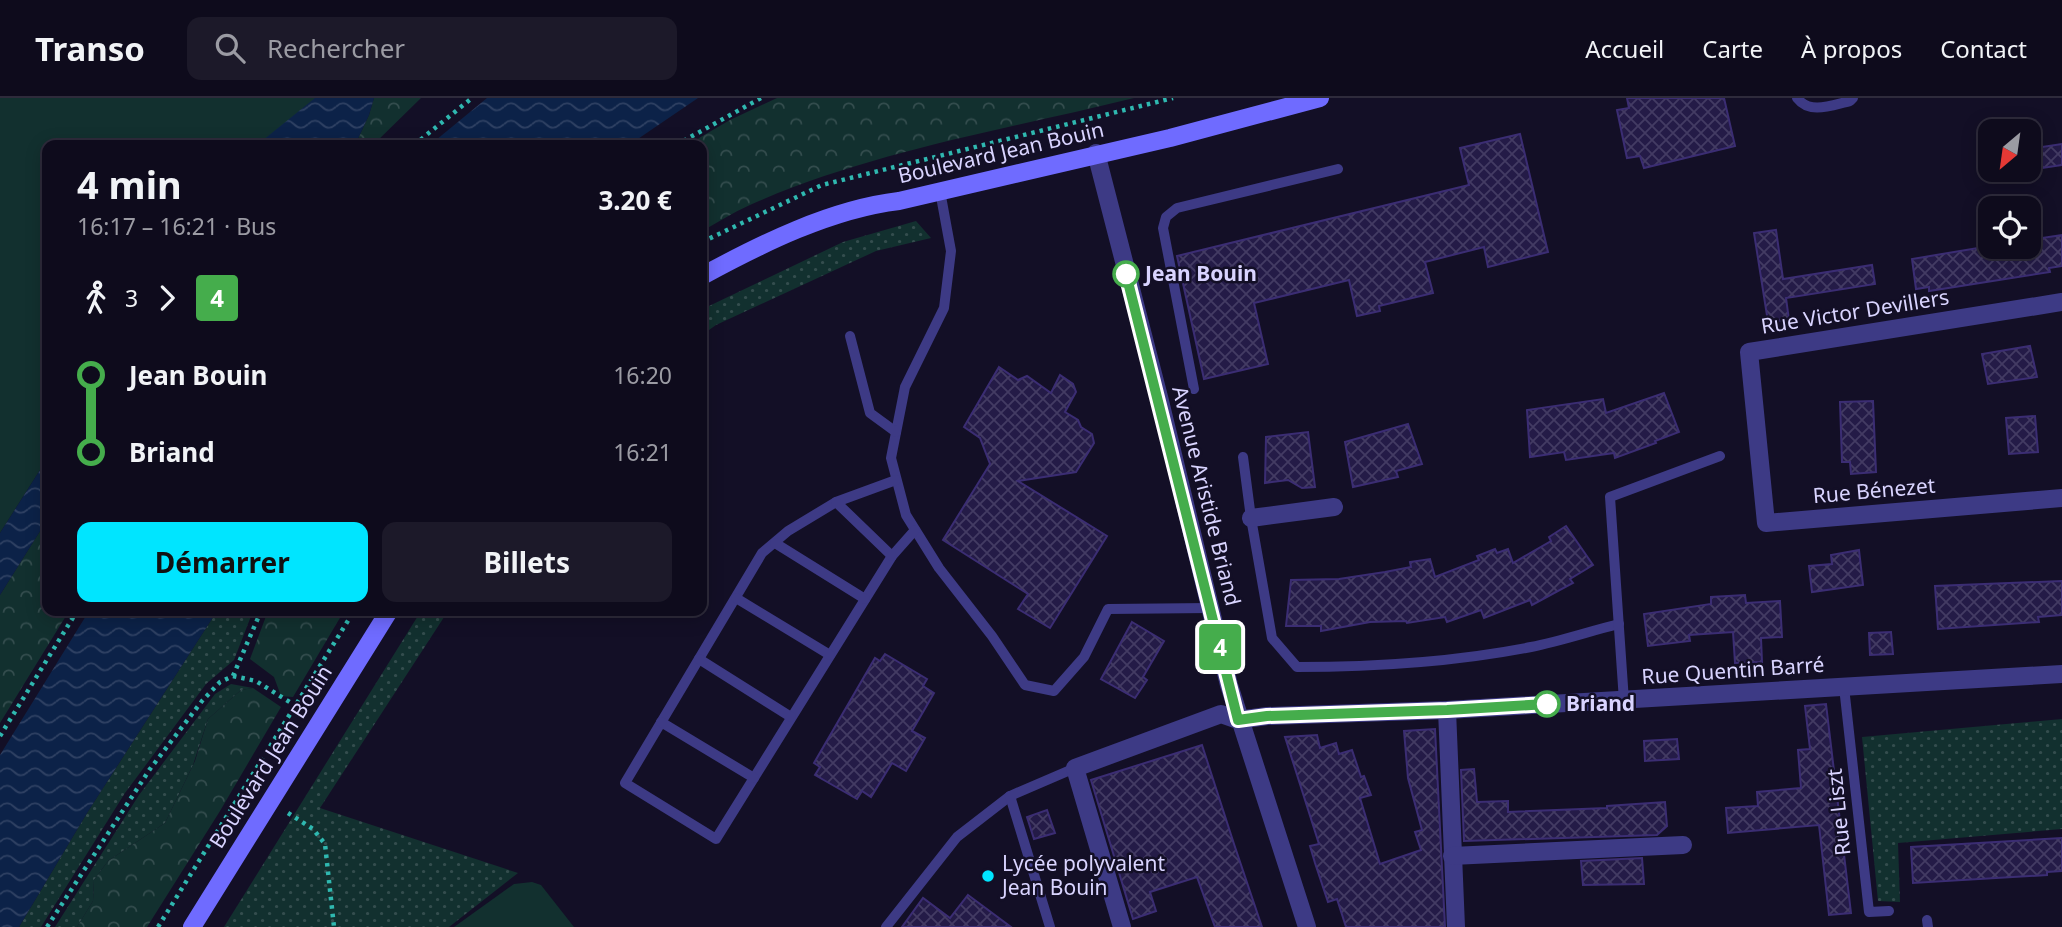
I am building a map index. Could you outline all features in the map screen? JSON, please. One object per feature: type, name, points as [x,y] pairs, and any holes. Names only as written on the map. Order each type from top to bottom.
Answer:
[{"type":"street","name":"Boulevard Jean Bouin","points":[[707,273],[759,245],[876,203],[1170,138],[1320,98]]},
{"type":"street","name":"Avenue Aristide Briand","points":[[1096,153],[1238,720],[1248,742],[1307,927]]},
{"type":"street","name":"Rue Victor Devillers","points":[[1759,447],[1749,352],[2062,302]]},
{"type":"street","name":"Rue Bénezet","points":[[1759,447],[1766,523],[2062,498]]},
{"type":"street","points":[[1251,518],[1334,507]]},
{"type":"street","name":"Boulevard Jean Bouin","points":[[192,927],[386,616]]},
{"type":"street","name":"Rue Quentin Barré","points":[[1075,768],[1221,714],[1238,720],[1267,716],[1624,701],[2062,674]]},
{"type":"street","points":[[1447,710],[1456,927]]},
{"type":"street","points":[[1075,768],[1122,927]]},
{"type":"street","points":[[1452,856],[1683,845]]},
{"type":"lane","points":[[1797,98],[1801,104],[1815,109],[1853,98]]},
{"type":"lane","points":[[1194,389],[1163,228],[1166,217],[1177,208],[1338,169]]},
{"type":"lane","points":[[940,191],[951,251],[944,308],[905,387],[891,458],[906,514],[939,568],[992,636],[1025,685],[1054,691],[1084,657],[1108,609],[1210,608]]},
{"type":"lane","points":[[850,336],[870,413],[896,432]]},
{"type":"lane","points":[[1624,701],[1610,497],[1720,456]]},
{"type":"lane","points":[[1243,457],[1272,638],[1297,667],[1367,667],[1443,659],[1531,647],[1619,624]]},
{"type":"lane","points":[[896,480],[836,502],[789,531],[762,553],[625,783],[716,839],[892,556],[915,530]]},
{"type":"lane","points":[[836,502],[892,556]]},
{"type":"lane","points":[[775,543],[865,599]]},
{"type":"lane","points":[[736,598],[830,655]]},
{"type":"lane","points":[[699,659],[791,717]]},
{"type":"lane","name":"Rue Liszt","points":[[1844,687],[1869,912],[1889,911]]},
{"type":"lane","points":[[661,722],[754,778]]},
{"type":"lane","points":[[886,927],[957,837],[1010,796],[1075,768]]},
{"type":"lane","points":[[1010,796],[1050,927]]},
{"type":"path","points":[[420,140],[472,98]]},
{"type":"path","points":[[685,140],[761,98]]},
{"type":"path","points":[[707,240],[822,185],[1173,98]]},
{"type":"path","points":[[0,736],[74,616]]},
{"type":"path","points":[[233,676],[259,616]]},
{"type":"path","points":[[158,927],[351,616]]},
{"type":"path","points":[[47,927],[149,769],[220,682],[233,676],[256,681],[319,723]]},
{"type":"path","points":[[288,813],[313,829],[325,844],[334,927]]},
{"type":"green space","points":[[0,98],[332,98],[289,140],[42,140],[42,467],[0,533]]},
{"type":"green space","points":[[374,98],[421,98],[378,140],[357,140]]},
{"type":"green space","points":[[777,98],[1134,98],[944,142],[850,168],[752,204],[707,228],[707,140],[696,140]]},
{"type":"green space","points":[[916,221],[931,238],[876,251],[707,331],[709,306],[843,242]]},
{"type":"green space","points":[[42,528],[42,616],[66,616],[0,723],[0,595]]},
{"type":"green space","points":[[214,616],[251,616],[234,660],[206,684],[125,793],[41,927],[19,927],[87,813]]},
{"type":"green space","points":[[266,616],[341,616],[293,697],[281,696],[274,677],[250,659]]},
{"type":"green space","points":[[418,616],[445,616],[320,808],[518,873],[449,927],[224,927]]},
{"type":"green space","points":[[231,684],[253,688],[241,690],[208,719],[193,765],[165,823],[108,861],[94,880],[93,901],[77,927],[55,927],[139,795],[215,694]]},
{"type":"green space","points":[[253,688],[281,707],[147,927],[77,927],[93,901],[94,880],[108,861],[165,823],[195,761],[208,719],[241,690]]},
{"type":"green space","points":[[2062,719],[2062,829],[1898,843],[1900,902],[1878,901],[1862,737]]},
{"type":"green space","points":[[532,882],[541,885],[574,927],[454,927],[514,884]]},
{"type":"water","points":[[315,98],[374,98],[357,140],[263,140]]},
{"type":"water","points":[[487,98],[698,98],[636,140],[436,140]]},
{"type":"water","points":[[42,467],[42,528],[0,595],[0,533]]},
{"type":"water","points":[[86,616],[214,616],[87,813],[19,927],[0,927],[0,755]]},
{"type":"building","points":[[1627,98],[1724,98],[1735,146],[1644,168],[1640,156],[1627,158],[1617,110],[1629,108]]},
{"type":"building","points":[[1520,134],[1548,252],[1488,267],[1484,247],[1425,262],[1433,293],[1379,306],[1380,311],[1357,316],[1349,280],[1254,303],[1268,364],[1204,379],[1177,256],[1469,185],[1460,148]]},
{"type":"building","points":[[2062,144],[2062,165],[2041,168],[2041,147]]},
{"type":"building","points":[[1776,230],[1783,279],[1872,265],[1875,284],[1786,298],[1789,320],[1768,322],[1754,233]]},
{"type":"building","points":[[2062,235],[2062,266],[2049,268],[2050,272],[1929,291],[1929,287],[1916,289],[1912,259],[1978,248],[1978,259],[2041,259],[2041,238]]},
{"type":"building","points":[[2030,346],[2037,377],[1988,384],[1982,354]]},
{"type":"building","points":[[999,367],[1018,380],[1027,376],[1051,393],[1060,375],[1073,384],[1076,392],[1065,412],[1092,434],[1094,443],[1076,472],[1018,481],[1107,536],[1050,628],[1018,609],[1028,594],[943,540],[990,464],[980,438],[964,427]]},
{"type":"building","points":[[1664,393],[1679,432],[1655,441],[1656,443],[1615,458],[1614,453],[1566,460],[1564,452],[1530,457],[1527,410],[1603,399],[1606,413]]},
{"type":"building","points":[[1873,401],[1876,472],[1851,474],[1850,462],[1842,462],[1840,402]]},
{"type":"building","points":[[2035,416],[2038,452],[2009,454],[2006,418]]},
{"type":"building","points":[[1408,424],[1422,464],[1396,471],[1398,477],[1353,487],[1345,442]]},
{"type":"building","points":[[1308,432],[1315,487],[1302,488],[1288,480],[1265,483],[1266,437]]},
{"type":"building","points":[[1566,526],[1593,565],[1570,579],[1573,583],[1532,605],[1530,600],[1484,618],[1481,610],[1447,622],[1445,617],[1407,623],[1370,622],[1321,631],[1321,626],[1286,626],[1291,580],[1339,579],[1411,567],[1410,562],[1430,559],[1435,577],[1479,560],[1477,556],[1495,549],[1497,553],[1508,549],[1513,563],[1551,541],[1549,537]]},
{"type":"building","points":[[1859,550],[1863,585],[1812,592],[1809,566],[1832,564],[1831,555]]},
{"type":"building","points":[[2062,581],[2062,615],[2038,617],[2039,622],[1938,629],[1935,586]]},
{"type":"building","points":[[1745,595],[1746,603],[1780,601],[1782,637],[1761,638],[1762,662],[1735,663],[1733,632],[1689,635],[1690,641],[1648,646],[1644,614],[1711,604],[1711,597]]},
{"type":"building","points":[[1132,622],[1164,641],[1143,677],[1147,680],[1135,698],[1101,679]]},
{"type":"building","points":[[1891,632],[1893,654],[1870,655],[1869,633]]},
{"type":"building","points":[[885,654],[927,679],[923,686],[934,693],[912,731],[925,738],[906,771],[892,763],[871,797],[862,791],[857,799],[815,775],[820,767],[814,763],[875,658],[880,661]]},
{"type":"building","points":[[1826,704],[1851,913],[1829,915],[1819,825],[1728,833],[1726,808],[1758,806],[1757,792],[1801,788],[1798,750],[1810,749],[1805,706]]},
{"type":"building","points":[[1435,729],[1445,927],[1346,927],[1337,899],[1328,902],[1315,863],[1310,846],[1319,844],[1285,737],[1317,735],[1320,748],[1336,743],[1339,754],[1352,750],[1361,777],[1364,776],[1371,795],[1360,798],[1380,864],[1421,850],[1415,832],[1422,830],[1408,778],[1404,731]]},
{"type":"building","points":[[1677,739],[1679,759],[1645,761],[1644,741]]},
{"type":"building","points":[[1202,745],[1262,927],[1215,927],[1197,877],[1150,892],[1156,911],[1133,919],[1091,780]]},
{"type":"building","points":[[1474,769],[1477,802],[1508,801],[1508,812],[1607,808],[1665,802],[1667,826],[1657,835],[1464,841],[1461,770]]},
{"type":"building","points":[[1047,810],[1055,833],[1034,839],[1027,817]]},
{"type":"building","points":[[2062,838],[2062,871],[2047,872],[2047,875],[1913,883],[1911,847]]},
{"type":"building","points":[[1642,858],[1644,884],[1583,885],[1581,861]]},
{"type":"building","points":[[968,895],[1011,927],[902,927],[923,898],[950,918]]},
{"type":"bus line","name":"4","points":[[1126,274],[1238,720],[1267,716],[1547,704]]},
{"type":"place","name":"Jean Bouin","points":[[1126,274]]},
{"type":"place","name":"Briand","points":[[1547,704]]},
{"type":"place","name":"Lycée polyvalent Jean Bouin","points":[[988,876]]}]
